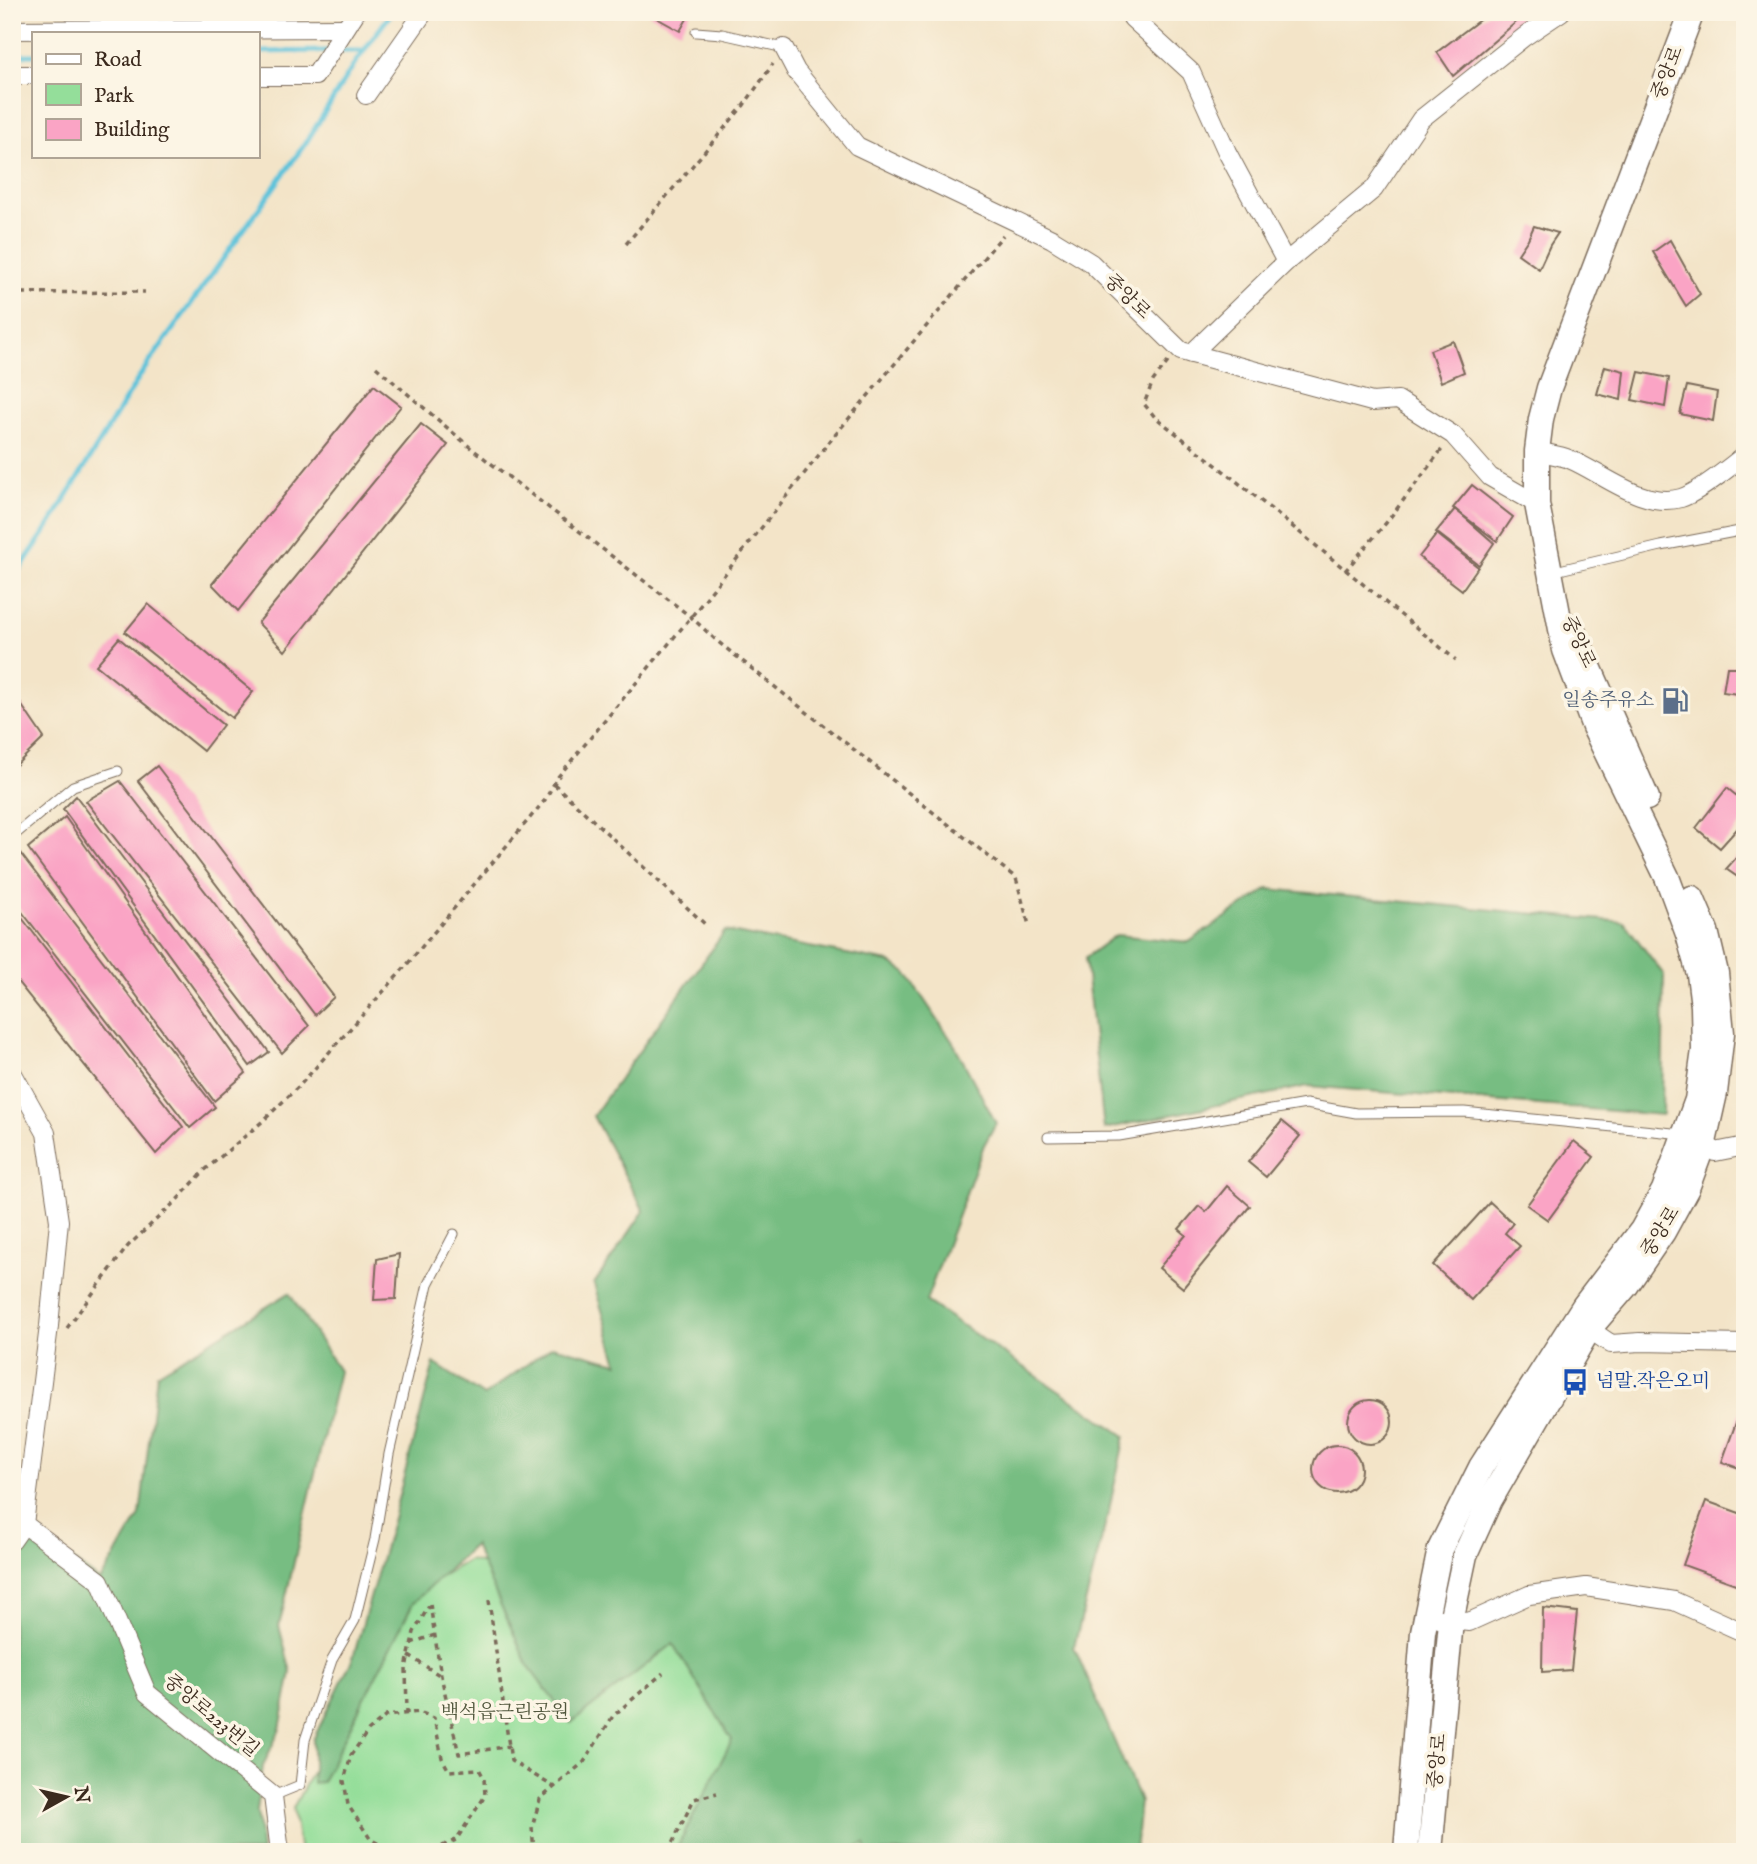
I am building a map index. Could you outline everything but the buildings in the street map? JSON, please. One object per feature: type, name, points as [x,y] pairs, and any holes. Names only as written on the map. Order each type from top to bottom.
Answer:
[{"type":"main road","name":"중앙로","points":[[1406,1852],[1423,1632],[1440,1549],[1475,1479],[1583,1323],[1626,1286],[1663,1232],[1687,1188],[1695,1139],[1715,1093],[1721,1033],[1716,972],[1706,931],[1581,647],[1556,598],[1537,504],[1537,451],[1542,419],[1560,356],[1692,12]]},
{"type":"main road","name":"중앙로","points":[[1430,1852],[1451,1621],[1465,1555],[1490,1500],[1583,1323]]},
{"type":"street","points":[[259,76],[315,76],[356,12]]},
{"type":"street","points":[[366,96],[424,12]]},
{"type":"street","points":[[1132,12],[1132,18],[1191,72],[1227,152],[1286,262]]},
{"type":"street","points":[[1186,352],[1374,188],[1421,119],[1524,37],[1561,12]]},
{"type":"street","points":[[12,30],[343,31]]},
{"type":"street","name":"중앙로","points":[[784,48],[796,71],[857,146],[1016,220],[1091,263],[1186,352],[1372,402],[1398,400],[1453,435],[1490,477],[1537,504]]},
{"type":"street","points":[[12,75],[32,75]]},
{"type":"street","points":[[1537,451],[1568,459],[1636,495],[1663,499],[1681,498],[1723,473],[1745,455]]},
{"type":"street","points":[[12,1072],[46,1133],[59,1221],[24,1524],[12,1541]]},
{"type":"street","points":[[1695,1139],[1715,1152],[1745,1146]]},
{"type":"street","points":[[1583,1323],[1611,1344],[1745,1344]]},
{"type":"street","name":"중앙로223번길","points":[[24,1524],[100,1581],[147,1693],[273,1796]]},
{"type":"street","points":[[1426,1617],[1469,1622],[1529,1595],[1586,1587],[1674,1601],[1745,1633]]},
{"type":"street","points":[[273,1796],[280,1852]]},
{"type":"lane","points":[[696,32],[722,34],[784,48]]},
{"type":"lane","points":[[1549,572],[1745,530]]},
{"type":"lane","points":[[12,837],[73,786],[118,771]]},
{"type":"lane","points":[[1048,1137],[1119,1136],[1306,1104],[1356,1113],[1464,1112],[1695,1139]]},
{"type":"lane","points":[[273,1796],[300,1785],[304,1740],[332,1660],[355,1620],[375,1539],[389,1454],[428,1284],[454,1234]]},
{"type":"path","points":[[626,244],[744,105],[784,48]]},
{"type":"path","points":[[45,1359],[128,1246],[205,1170],[300,1086],[435,932],[545,800],[554,784],[830,441],[1016,220]]},
{"type":"path","points":[[12,293],[145,292]]},
{"type":"path","points":[[1186,352],[1153,380],[1144,404],[1155,417],[1238,481],[1456,660]]},
{"type":"path","points":[[376,367],[471,448],[691,617],[717,641],[1016,878],[1029,925]]},
{"type":"path","points":[[1345,571],[1386,523],[1453,435]]},
{"type":"path","points":[[554,784],[707,926]]},
{"type":"path","points":[[489,1600],[511,1761],[554,1787]]},
{"type":"path","points":[[407,1714],[406,1668],[411,1643],[414,1632],[430,1604],[441,1675],[459,1754],[510,1746]]},
{"type":"path","points":[[411,1643],[435,1635]]},
{"type":"path","points":[[409,1656],[441,1675]]},
{"type":"path","points":[[534,1852],[532,1827],[540,1799],[584,1762],[613,1716],[663,1673]]},
{"type":"path","points":[[396,1852],[371,1840],[348,1805],[344,1781],[351,1755],[368,1731],[386,1716],[419,1712],[434,1718],[442,1758],[449,1771],[479,1769],[484,1778],[485,1797],[456,1840],[429,1852]]},
{"type":"path","points":[[668,1852],[694,1799],[717,1793]]},
{"type":"path","points":[[379,1844],[384,1852]]},
{"type":"path","points":[[444,1845],[450,1852]]},
{"type":"green space","points":[[1268,889],[1624,922],[1664,975],[1662,1115],[1308,1086],[1104,1129],[1085,958],[1116,935],[1189,942]]},
{"type":"green space","points":[[725,931],[889,962],[906,973],[954,1044],[996,1123],[984,1145],[926,1301],[1125,1436],[1074,1647],[1140,1801],[1135,1852],[867,1852],[865,1844],[841,1852],[675,1852],[732,1740],[673,1644],[571,1723],[528,1666],[474,1545],[413,1603],[322,1782],[313,1783],[313,1740],[353,1658],[434,1363],[484,1396],[552,1346],[618,1363],[594,1284],[644,1211],[593,1116]]},
{"type":"green space","points":[[289,1293],[339,1371],[279,1626],[291,1672],[280,1729],[263,1766],[257,1811],[262,1852],[12,1852],[12,1521],[24,1524],[100,1581],[140,1515],[157,1374]]},
{"type":"green space","name":"백석읍근린공원","points":[[469,1560],[521,1574],[790,1593],[1114,1852],[300,1852],[293,1808],[405,1598]]},
{"type":"waterway","points":[[12,580],[47,529],[141,374],[307,141],[355,63],[392,12]]},
{"type":"waterway","points":[[259,52],[328,51]]},
{"type":"waterway","points":[[337,51],[364,51]]},
{"type":"waterway","points":[[12,55],[32,55]]},
{"type":"place","name":"일송주유소","points":[[1675,701]]},
{"type":"place","name":"넘말.작은오미","points":[[1575,1382]]}]
